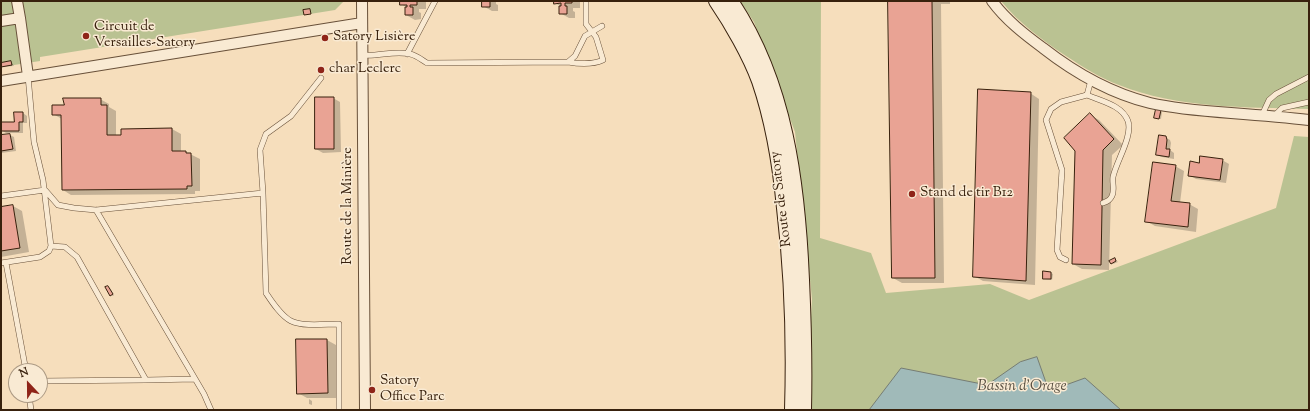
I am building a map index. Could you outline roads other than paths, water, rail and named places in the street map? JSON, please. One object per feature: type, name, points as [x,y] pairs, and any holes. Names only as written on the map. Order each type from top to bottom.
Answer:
[{"type":"main road","name":"Route de Satory","points":[[716,1],[742,45],[758,79],[769,112],[780,166],[788,239],[793,348],[792,410]]},
{"type":"main road","name":"Route de Satory","points":[[731,1],[754,41],[768,75],[780,109],[792,164],[800,236],[805,345],[804,410]]},
{"type":"street","points":[[17,1],[28,76]]},
{"type":"street","name":"Route de la Minière","points":[[362,1],[365,410]]},
{"type":"street","points":[[992,1],[998,10],[1015,26],[1054,56],[1091,80],[1121,94],[1150,103],[1188,110],[1309,120]]},
{"type":"street","points":[[1,21],[20,18]]},
{"type":"street","points":[[1,81],[362,23]]},
{"type":"lane","points":[[407,54],[435,1]]},
{"type":"lane","points":[[362,55],[411,54],[427,63],[598,63],[603,60],[596,37],[586,24],[586,1]]},
{"type":"lane","points":[[568,62],[575,56],[585,36],[602,26]]},
{"type":"lane","points":[[24,363],[4,263],[40,257],[49,251],[51,246],[45,190],[34,142],[28,76]]},
{"type":"lane","points":[[1262,115],[1269,100],[1276,94],[1309,77]]},
{"type":"lane","points":[[321,78],[291,116],[266,134],[260,150],[266,292],[275,307],[291,321],[308,324],[339,324],[339,410]]},
{"type":"lane","points":[[1088,95],[1091,80]]},
{"type":"lane","points":[[1066,260],[1060,257],[1057,250],[1062,170],[1046,120],[1051,109],[1061,102],[1088,95],[1115,107],[1123,113],[1128,121],[1129,131],[1113,178],[1114,194],[1110,200],[1103,203]]},
{"type":"lane","points":[[1274,116],[1282,108],[1309,102]]},
{"type":"lane","points":[[1,196],[45,190]]},
{"type":"lane","points":[[45,190],[58,205],[96,210],[263,193]]},
{"type":"lane","points":[[96,210],[204,394],[211,410]]},
{"type":"lane","points":[[51,246],[65,247],[77,257],[146,380]]},
{"type":"lane","points":[[48,381],[195,379]]},
{"type":"water","name":"Bassin d'Orage","points":[[1037,357],[1049,391],[1085,378],[1121,410],[869,410],[901,368],[987,385],[1020,362]]},
{"type":"place","name":"Circuit de Versailles-Satory","points":[[86,36]]},
{"type":"place","name":"Satory Lisière","points":[[325,38]]},
{"type":"place","name":"char Leclerc","points":[[321,70]]},
{"type":"place","name":"Stand de tir B12","points":[[912,194]]},
{"type":"place","name":"Satory Office Parc","points":[[372,390]]}]
